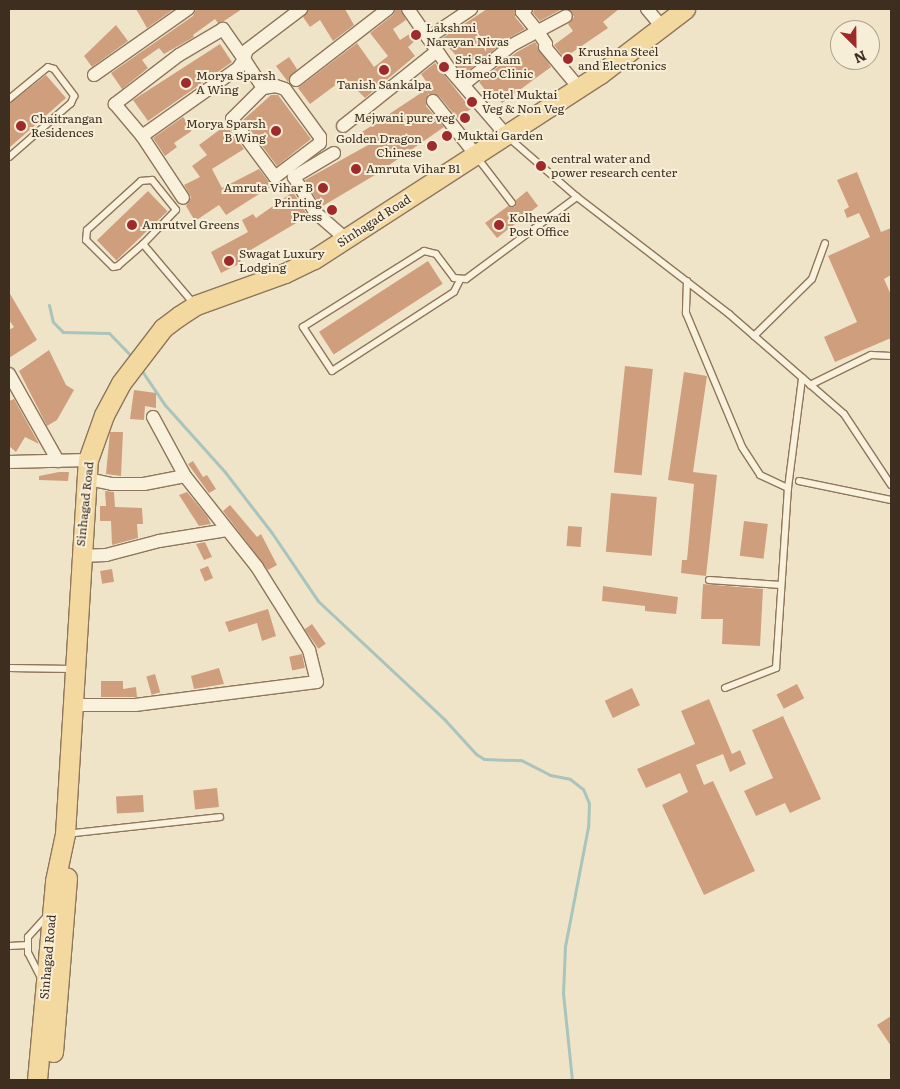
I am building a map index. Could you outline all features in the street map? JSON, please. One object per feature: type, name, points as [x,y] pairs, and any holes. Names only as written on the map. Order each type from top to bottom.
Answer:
[{"type":"main road","name":"Sinhagad Road","points":[[37,1080],[52,911],[65,834],[75,706],[80,556],[88,479],[88,460],[104,415],[121,383],[163,328],[196,306],[285,273],[346,239],[579,88],[684,9]]},
{"type":"main road","name":"Sinhagad Road","points":[[50,1080],[67,890],[65,834]]},
{"type":"street","points":[[94,75],[188,9]]},
{"type":"street","points":[[142,136],[238,68],[247,50],[301,9]]},
{"type":"street","points":[[296,80],[388,9]]},
{"type":"street","points":[[408,9],[437,51],[506,135]]},
{"type":"street","points":[[428,38],[472,9]]},
{"type":"street","points":[[526,9],[522,12],[546,44],[544,47],[579,88]]},
{"type":"street","points":[[647,9],[662,26]]},
{"type":"street","points":[[464,84],[512,45],[566,16]]},
{"type":"street","points":[[183,198],[142,136],[115,104],[179,55],[223,29],[263,88]]},
{"type":"street","points":[[343,126],[437,51]]},
{"type":"street","points":[[276,86],[285,89],[320,136],[320,143],[275,177],[232,119],[263,88],[276,86]]},
{"type":"street","points":[[433,101],[476,155]]},
{"type":"street","points":[[334,153],[294,178],[314,212],[346,239]]},
{"type":"street","points":[[9,374],[58,461]]},
{"type":"street","points":[[75,706],[135,705],[317,682],[309,650],[257,567],[186,478],[152,418]]},
{"type":"street","points":[[9,461],[88,460]]},
{"type":"street","points":[[88,479],[112,484],[144,484],[186,478]]},
{"type":"street","points":[[80,556],[106,555],[159,541],[227,530]]},
{"type":"lane","points":[[9,99],[48,67],[54,69],[74,96],[71,103],[9,156]]},
{"type":"lane","points":[[506,135],[577,197],[687,281],[754,336],[844,414],[891,485]]},
{"type":"lane","points":[[476,155],[512,203]]},
{"type":"lane","points":[[147,180],[152,180],[176,210],[143,244],[118,266],[113,267],[86,240],[86,235],[128,193],[147,180]]},
{"type":"lane","points":[[460,280],[450,274],[436,254],[424,251],[303,327],[332,371],[454,292],[460,280],[481,271],[577,197]]},
{"type":"lane","points":[[754,336],[812,279],[825,243]]},
{"type":"lane","points":[[143,244],[196,306]]},
{"type":"lane","points":[[687,281],[686,313],[742,447],[760,475],[788,488]]},
{"type":"lane","points":[[810,384],[871,355],[891,356]]},
{"type":"lane","points":[[725,688],[776,668],[788,488],[802,378]]},
{"type":"lane","points":[[799,481],[891,500]]},
{"type":"lane","points":[[709,580],[781,585]]},
{"type":"lane","points":[[9,668],[76,669]]},
{"type":"lane","points":[[65,834],[220,817]]},
{"type":"lane","points":[[45,986],[28,953],[28,936],[52,911]]},
{"type":"lane","points":[[9,946],[28,944]]},
{"type":"building","points":[[136,9],[174,9],[147,28]]},
{"type":"building","points":[[196,9],[242,9],[224,21],[218,23],[215,19],[193,35],[194,37],[164,54],[159,48],[142,60],[148,68],[122,89],[111,73],[193,16]]},
{"type":"building","points":[[309,9],[345,9],[354,25],[333,41],[320,20],[310,27],[303,17]]},
{"type":"building","points":[[396,9],[400,9],[406,20],[393,29],[400,40],[414,31],[418,38],[408,47],[415,56],[365,98],[345,78],[310,104],[298,88],[357,43],[374,67],[388,56],[370,33],[393,15]]},
{"type":"building","points":[[487,9],[515,9],[515,17],[525,29],[507,39],[464,74],[457,66],[462,62],[441,39]]},
{"type":"building","points":[[534,9],[562,9],[540,21],[533,13]]},
{"type":"building","points":[[569,9],[619,9],[603,22],[608,28],[564,58],[554,45],[573,31],[568,24],[574,17]]},
{"type":"building","points":[[116,25],[128,41],[92,67],[84,56]]},
{"type":"building","points":[[535,42],[551,67],[502,103],[494,93],[490,96],[479,82],[517,52]]},
{"type":"building","name":"Morya Sparsh A Wing","points":[[220,44],[232,62],[148,121],[133,100]]},
{"type":"building","points":[[289,57],[297,69],[288,82],[276,66]]},
{"type":"building","points":[[435,63],[471,109],[457,118],[439,96],[428,94],[426,106],[444,127],[375,175],[321,207],[305,180],[370,144],[362,132],[430,87],[421,74]]},
{"type":"building","name":"Chaitrangan Residences","points":[[46,75],[66,98],[9,148],[9,104]]},
{"type":"building","name":"Morya Sparsh B Wing","points":[[271,95],[278,95],[311,139],[277,166],[243,120]]},
{"type":"building","points":[[183,117],[193,130],[174,143],[177,147],[165,156],[153,138]]},
{"type":"building","points":[[226,125],[244,149],[212,169],[222,188],[259,169],[272,186],[226,215],[219,205],[195,221],[186,206],[191,197],[184,185],[200,177],[192,166],[207,155],[199,145]]},
{"type":"building","points":[[857,172],[881,232],[891,228],[891,275],[884,279],[891,295],[891,338],[835,362],[824,337],[857,322],[828,256],[870,237],[859,213],[847,218],[844,210],[849,207],[837,180]]},
{"type":"building","name":"Amrutvel Greens","points":[[148,191],[167,211],[116,260],[97,240]]},
{"type":"building","points":[[527,191],[538,206],[497,238],[485,223],[508,206],[515,207],[516,200]]},
{"type":"building","points":[[293,192],[308,216],[249,251],[251,254],[240,261],[241,263],[221,273],[211,252],[248,232],[242,220],[253,214],[256,218]]},
{"type":"building","points":[[428,261],[443,284],[334,354],[319,332]]},
{"type":"building","points":[[9,292],[37,340],[9,358],[9,330],[14,327],[9,320]]},
{"type":"building","points":[[49,350],[66,385],[74,390],[57,420],[47,426],[19,371]]},
{"type":"building","points":[[625,366],[653,369],[642,475],[614,472]]},
{"type":"building","points":[[684,372],[707,376],[693,472],[717,475],[706,576],[681,573],[682,560],[687,560],[694,484],[668,480]]},
{"type":"building","points":[[134,390],[156,393],[156,408],[145,406],[144,420],[130,419]]},
{"type":"building","points":[[14,399],[39,444],[25,437],[16,452],[9,446],[9,401]]},
{"type":"building","points":[[110,432],[123,432],[121,476],[106,474]]},
{"type":"building","points":[[193,461],[203,477],[207,475],[216,489],[209,493],[188,464]]},
{"type":"building","points":[[69,472],[68,481],[39,480],[39,476]]},
{"type":"building","points":[[105,491],[114,492],[115,507],[142,508],[143,524],[137,524],[138,538],[112,545],[111,521],[100,521],[100,506],[106,506]]},
{"type":"building","points":[[187,492],[207,516],[211,524],[199,526],[179,495]]},
{"type":"building","points":[[611,493],[657,497],[652,556],[606,552]]},
{"type":"building","points":[[230,505],[257,537],[261,534],[277,565],[268,570],[223,511]]},
{"type":"building","points":[[744,521],[768,524],[764,559],[740,556]]},
{"type":"building","points":[[568,526],[582,527],[581,547],[567,546]]},
{"type":"building","points":[[205,542],[212,557],[204,560],[196,544]]},
{"type":"building","points":[[208,566],[213,578],[205,581],[200,570]]},
{"type":"building","points":[[112,569],[114,582],[102,584],[100,571]]},
{"type":"building","points":[[703,584],[763,589],[760,646],[722,644],[723,619],[701,619]]},
{"type":"building","points":[[603,586],[678,597],[676,614],[645,611],[645,606],[602,601]]},
{"type":"building","points":[[268,609],[276,636],[262,641],[257,623],[229,632],[225,622]]},
{"type":"building","points":[[312,624],[326,644],[318,649],[305,629]]},
{"type":"building","points":[[302,654],[305,668],[292,670],[289,657]]},
{"type":"building","points":[[219,668],[224,684],[194,689],[191,676]]},
{"type":"building","points":[[155,674],[160,692],[152,695],[146,676]]},
{"type":"building","points":[[101,681],[123,681],[123,689],[136,687],[137,697],[101,697]]},
{"type":"building","points":[[797,684],[804,698],[784,709],[777,694]]},
{"type":"building","points":[[632,688],[640,705],[613,718],[605,701]]},
{"type":"building","points":[[709,699],[732,754],[740,750],[746,764],[730,772],[723,754],[696,765],[704,785],[713,781],[755,871],[704,895],[662,805],[688,792],[680,773],[646,788],[637,769],[695,744],[681,711]]},
{"type":"building","points":[[783,716],[821,799],[790,813],[785,803],[756,816],[744,791],[773,778],[752,730]]},
{"type":"building","points":[[217,788],[219,807],[195,809],[193,791]]},
{"type":"building","points":[[143,795],[144,812],[117,813],[116,796]]},
{"type":"building","points":[[891,1016],[891,1046],[877,1025]]},
{"type":"waterway","points":[[49,305],[53,322],[63,332],[109,333],[132,357]]},
{"type":"waterway","points":[[140,368],[165,405],[225,472],[272,533],[318,601],[445,720],[476,754],[484,759],[521,760],[550,775],[570,779],[583,789],[589,803],[588,827],[565,946],[563,993],[572,1080]]},
{"type":"place","name":"Lakshmi Narayan Nivas","points":[[416,35]]},
{"type":"place","name":"Krushna Steel and Electronics","points":[[568,59]]},
{"type":"place","name":"Sri Sai Ram Homeo Clinic","points":[[444,67]]},
{"type":"place","name":"Tanish Sankalpa","points":[[384,70]]},
{"type":"place","name":"Morya Sparsh A Wing","points":[[186,83]]},
{"type":"place","name":"Hotel Muktai Veg & Non Veg","points":[[472,102]]},
{"type":"place","name":"Mejwani pure veg","points":[[465,118]]},
{"type":"place","name":"Chaitrangan Residences","points":[[21,126]]},
{"type":"place","name":"Morya Sparsh B Wing","points":[[276,131]]},
{"type":"place","name":"Muktai Garden","points":[[447,136]]},
{"type":"place","name":"Golden Dragon Chinese","points":[[432,146]]},
{"type":"place","name":"central water and power research center","points":[[541,166]]},
{"type":"place","name":"Amruta Vihar B1","points":[[356,169]]},
{"type":"place","name":"Amruta Vihar B","points":[[323,188]]},
{"type":"place","name":"Printing Press","points":[[332,210]]},
{"type":"place","name":"Amrutvel Greens","points":[[132,225]]},
{"type":"place","name":"Kolhewadi Post Office","points":[[499,225]]},
{"type":"place","name":"Swagat Luxury Lodging","points":[[229,261]]}]
